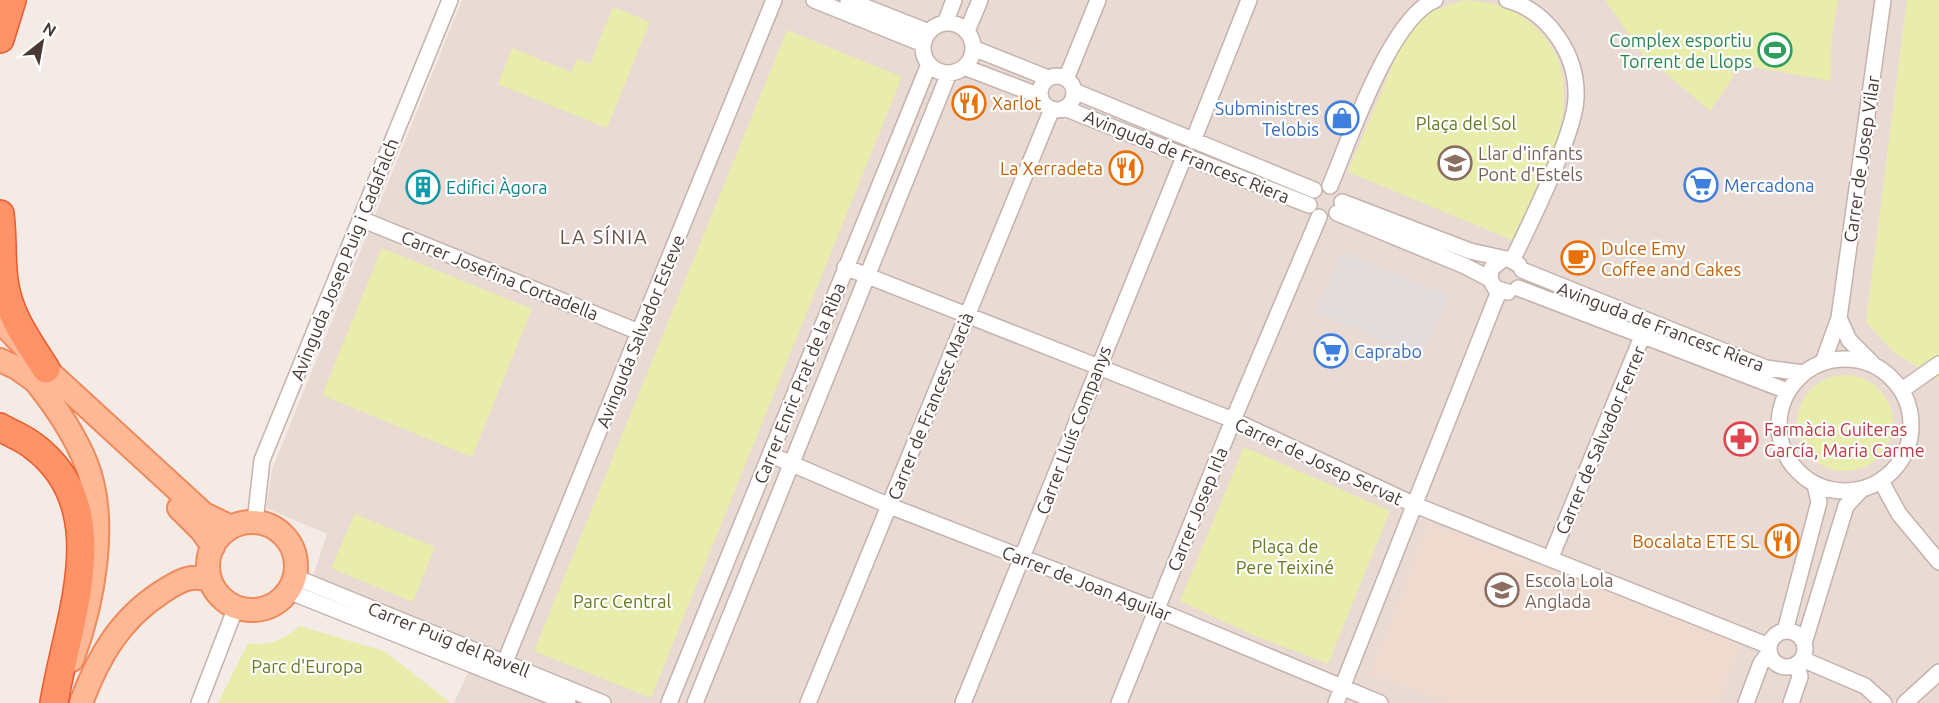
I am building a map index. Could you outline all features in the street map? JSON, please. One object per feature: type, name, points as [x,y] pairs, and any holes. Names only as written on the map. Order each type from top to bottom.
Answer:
[{"type":"highway","points":[[0,39],[12,0]]},
{"type":"highway","points":[[0,214],[4,280],[10,304],[40,373]]},
{"type":"highway","points":[[0,427],[33,445],[62,476],[75,504],[80,524],[81,576],[55,703]]},
{"type":"main road","points":[[0,321],[40,373],[186,515],[213,548]]},
{"type":"main road","points":[[0,360],[40,373],[204,514],[231,527]]},
{"type":"main road","points":[[40,373],[87,465],[97,536],[94,577],[84,629],[55,703]]},
{"type":"main road","points":[[255,522],[274,528],[288,540],[296,563],[292,584],[279,601],[267,607],[252,610],[236,607],[220,596],[210,580],[209,556],[223,534],[231,527],[255,522]]},
{"type":"main road","points":[[81,703],[102,654],[129,617],[146,602],[187,578],[198,577],[210,580]]},
{"type":"street","name":"Avinguda Josep Puig i Cadafalch","points":[[255,522],[262,460],[450,0]]},
{"type":"street","name":"Avinguda Salvador Esteve","points":[[505,662],[774,0]]},
{"type":"street","points":[[814,0],[926,38]]},
{"type":"street","points":[[848,0],[926,38]]},
{"type":"street","points":[[945,23],[955,24],[967,31],[973,48],[971,59],[964,67],[949,73],[940,72],[929,64],[924,56],[926,38],[945,23],[954,0]]},
{"type":"street","points":[[967,31],[980,0]]},
{"type":"street","points":[[1048,78],[1040,87],[1043,103],[1058,108],[1071,102],[1070,85],[1098,0]]},
{"type":"street","points":[[1193,141],[1249,0]]},
{"type":"street","points":[[1330,186],[1382,65],[1417,12],[1433,0]]},
{"type":"street","points":[[1507,0],[1552,26],[1570,59],[1576,98],[1567,135],[1512,264]]},
{"type":"street","name":"Carrer de Josep Vilar","points":[[1823,362],[1839,318],[1883,0]]},
{"type":"street","points":[[973,48],[1048,78],[1058,76],[1070,85]]},
{"type":"street","name":"Carrer Enric Prat de la Riba","points":[[669,703],[929,64]]},
{"type":"street","points":[[964,67],[1040,96]]},
{"type":"street","name":"Carrer Enric Prat de la Riba","points":[[695,703],[793,465],[949,73]]},
{"type":"street","name":"Avinguda de Francesc Riera","points":[[1070,85],[1193,141],[1314,190]]},
{"type":"street","name":"Avinguda de Francesc Riera","points":[[1058,108],[1309,205]]},
{"type":"street","name":"Carrer de Francesc Macià","points":[[808,703],[890,506],[965,316],[1058,108]]},
{"type":"street","name":"Carrer Lluís Companys","points":[[963,703],[1023,559],[1097,367],[1184,157]]},
{"type":"street","points":[[1321,186],[1330,186],[1340,194],[1339,208],[1330,218],[1319,217],[1309,205],[1314,190],[1321,186]]},
{"type":"street","points":[[1339,208],[1465,266],[1509,292],[1518,288],[1523,280],[1512,264]]},
{"type":"street","name":"Avinguda de Francesc Riera","points":[[1339,208],[1512,264],[1646,329],[1787,392]]},
{"type":"street","name":"Carrer Josep Irla","points":[[1119,703],[1233,420],[1319,217]]},
{"type":"street","name":"Carrer Josefina Cortadella","points":[[361,219],[639,332]]},
{"type":"street","points":[[1336,703],[1415,506],[1495,285],[1491,269],[1512,264]]},
{"type":"street","name":"Carrer de Josep Servat","points":[[845,267],[1233,420],[1415,506],[1551,557],[1769,650]]},
{"type":"street","name":"Avinguda de Francesc Riera","points":[[1518,288],[1766,368],[1803,373]]},
{"type":"street","points":[[1839,318],[1849,340],[1873,365]]},
{"type":"street","name":"Carrer de Salvador Ferrer","points":[[1551,557],[1646,329]]},
{"type":"street","points":[[1840,358],[1857,359],[1873,365],[1890,375],[1902,390],[1910,409],[1912,430],[1907,450],[1896,468],[1881,481],[1861,490],[1846,492],[1815,485],[1797,472],[1785,454],[1779,434],[1779,412],[1787,392],[1803,373],[1823,362],[1840,358]]},
{"type":"street","points":[[1902,390],[1936,365]]},
{"type":"street","name":"Carrer de Joan Aguilar","points":[[771,455],[890,506],[1157,610],[1380,703]]},
{"type":"street","points":[[1881,481],[1899,514],[1939,562]]},
{"type":"street","points":[[1785,631],[1819,502],[1815,485]]},
{"type":"street","points":[[1791,703],[1800,677],[1800,661],[1804,643],[1846,506],[1861,490]]},
{"type":"street","name":"Carrer Puig del Ravell","points":[[292,584],[505,662],[603,703]]},
{"type":"street","name":"Carrer Puig del Ravell","points":[[292,584],[566,703]]},
{"type":"street","points":[[199,703],[236,607]]},
{"type":"street","points":[[1746,703],[1761,663],[1774,637],[1785,631],[1796,634],[1804,643]]},
{"type":"street","points":[[1769,650],[1780,666],[1800,661],[1865,686],[1884,703]]},
{"type":"street","points":[[1905,703],[1939,672]]},
{"type":"shaded area","points":[[462,0],[1907,0],[1866,322],[1895,353],[1939,380],[1939,703],[454,703],[476,654],[309,588],[327,534],[266,508],[272,469]]},
{"type":"shaded area","points":[[1342,252],[1448,295],[1421,356],[1315,311]]},
{"type":"shaded area","name":"Escola Lola Anglada","points":[[1428,522],[1741,644],[1719,703],[1447,703],[1369,674]]},
{"type":"green space","name":"Plaça del Sol","points":[[1464,0],[1506,8],[1532,24],[1556,55],[1563,81],[1563,108],[1550,164],[1517,242],[1348,172],[1403,40],[1421,15]]},
{"type":"green space","points":[[1605,0],[1838,0],[1832,37],[1830,81],[1732,63],[1733,77],[1710,111],[1641,52]]},
{"type":"green space","points":[[1907,0],[1939,0],[1939,380],[1895,353],[1866,322]]},
{"type":"green space","points":[[613,7],[650,22],[607,128],[498,84],[512,48],[571,72],[577,59],[590,64]]},
{"type":"green space","name":"Parc Central","points":[[787,30],[902,77],[651,698],[534,651]]},
{"type":"green space","points":[[382,248],[532,309],[472,457],[322,395]]},
{"type":"green space","points":[[1845,375],[1863,378],[1879,389],[1890,405],[1893,423],[1890,441],[1879,457],[1863,468],[1845,471],[1827,468],[1811,457],[1800,441],[1797,423],[1800,405],[1811,389],[1827,378]]},
{"type":"green space","name":"Plaça de Pere Teixiné","points":[[1244,447],[1390,511],[1328,664],[1253,635],[1180,601]]},
{"type":"green space","points":[[355,514],[435,547],[413,602],[331,568]]},
{"type":"green space","name":"Parc d'Europa","points":[[300,626],[384,651],[451,703],[218,703],[248,643],[263,644],[276,641]]},
{"type":"place","name":"Complex esportiu Torrent de Llops","points":[[1775,50]]},
{"type":"place","name":"Xarlot","points":[[969,103]]},
{"type":"place","name":"Subministres Telobis","points":[[1342,118]]},
{"type":"place","name":"Llar d'infants Pont d'Estels","points":[[1455,163]]},
{"type":"place","name":"La Xerradeta","points":[[1126,168]]},
{"type":"place","name":"Mercadona","points":[[1701,185]]},
{"type":"place","name":"Edifici Àgora","points":[[423,187]]},
{"type":"place","name":"Dulce Emy Coffee and Cakes","points":[[1578,258]]},
{"type":"place","name":"Caprabo","points":[[1331,351]]},
{"type":"place","name":"Farmàcia Guiteras García, Maria Carme","points":[[1741,439]]},
{"type":"place","name":"Bocalata ETE SL","points":[[1782,541]]},
{"type":"place","name":"Escola Lola Anglada","points":[[1502,590]]},
{"type":"district","name":"LA SÍNIA","points":[[604,236]]}]
